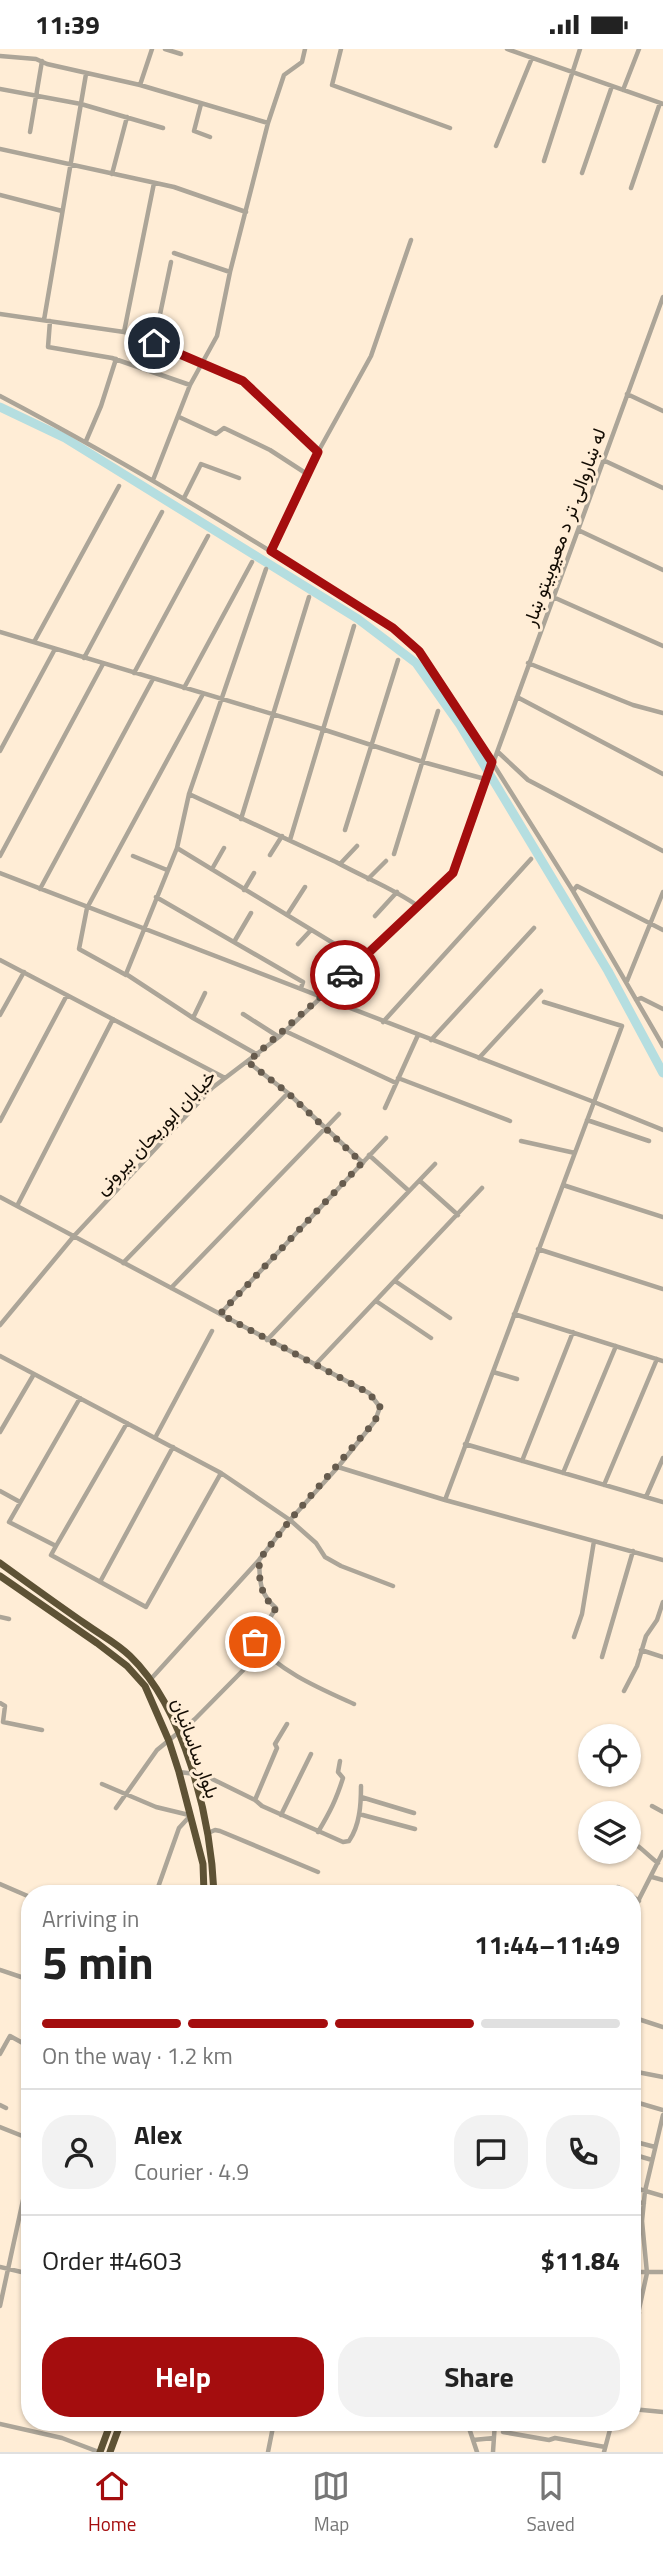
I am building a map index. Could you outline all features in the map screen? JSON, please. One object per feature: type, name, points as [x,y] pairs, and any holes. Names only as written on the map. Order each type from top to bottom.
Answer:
[{"type":"highway","name":"بلوار ساسانیان","points":[[0,1563],[129,1655],[151,1679],[178,1733],[193,1774],[208,1833],[213,1885]]},
{"type":"highway","name":"بلوار ساسانیان","points":[[0,1576],[97,1643],[127,1666],[145,1686],[179,1772],[203,1864],[204,1885]]},
{"type":"highway","points":[[100,2452],[108,2431]]},
{"type":"highway","points":[[110,2452],[118,2431]]},
{"type":"street","points":[[140,85],[152,49]]},
{"type":"street","points":[[165,49],[181,54]]},
{"type":"street","points":[[153,480],[190,385],[217,337],[230,272],[268,123],[284,75],[290,68],[302,62],[305,49]]},
{"type":"street","points":[[341,49],[332,85],[450,128]]},
{"type":"street","points":[[506,49],[661,104],[631,188]]},
{"type":"street","points":[[544,161],[580,49]]},
{"type":"street","points":[[623,90],[639,49]]},
{"type":"street","points":[[0,55],[41,61],[140,85],[268,123]]},
{"type":"street","points":[[496,146],[532,58]]},
{"type":"street","points":[[30,132],[41,61]]},
{"type":"street","points":[[86,74],[62,211],[47,321],[48,347],[116,359],[190,385]]},
{"type":"street","points":[[582,173],[612,86]]},
{"type":"street","points":[[0,89],[81,104],[163,128]]},
{"type":"street","points":[[201,104],[194,131],[210,137]]},
{"type":"street","points":[[112,174],[127,117]]},
{"type":"street","points":[[0,149],[174,187],[246,212]]},
{"type":"street","points":[[124,332],[155,183]]},
{"type":"street","points":[[0,195],[62,211]]},
{"type":"street","points":[[271,551],[318,452],[371,356],[411,240]]},
{"type":"street","points":[[174,253],[230,272]]},
{"type":"street","points":[[154,343],[170,262]]},
{"type":"street","name":"له ښاروالۍ تر د معیوبیتو ښار","points":[[486,776],[498,752],[528,663],[663,297]]},
{"type":"street","points":[[0,322],[1,314],[124,332],[154,343],[243,381],[318,452]]},
{"type":"street","points":[[86,441],[116,359]]},
{"type":"street","points":[[627,394],[663,411]]},
{"type":"street","points":[[0,396],[86,441],[184,498],[393,628],[419,651],[573,891],[663,1046]]},
{"type":"street","points":[[178,417],[216,434],[224,428],[271,450],[307,474]]},
{"type":"street","points":[[603,460],[663,488]]},
{"type":"street","points":[[184,498],[201,464],[239,478]]},
{"type":"street","points":[[34,642],[119,486]]},
{"type":"street","points":[[84,657],[162,512]]},
{"type":"street","points":[[578,530],[663,570]]},
{"type":"street","points":[[134,673],[208,536]]},
{"type":"street","points":[[184,688],[252,562]]},
{"type":"street","points":[[126,975],[177,848],[189,794],[266,569]]},
{"type":"street","points":[[241,819],[310,597]]},
{"type":"street","points":[[553,597],[663,646]]},
{"type":"street","points":[[290,840],[354,626]]},
{"type":"street","points":[[0,632],[323,729],[422,762],[486,776]]},
{"type":"street","points":[[0,751],[55,649]]},
{"type":"street","points":[[345,830],[398,660]]},
{"type":"street","points":[[528,663],[633,705],[663,713]]},
{"type":"street","points":[[0,856],[103,664]]},
{"type":"street","points":[[40,889],[153,679]]},
{"type":"street","points":[[203,694],[87,908],[79,949],[258,1055]]},
{"type":"street","points":[[517,697],[663,774]]},
{"type":"street","points":[[394,854],[438,711]]},
{"type":"street","points":[[498,752],[528,781],[663,851]]},
{"type":"street","name":"خیابان ابوریحان بیرونی","points":[[0,1325],[74,1236],[212,1088],[279,1037],[453,873],[486,776]]},
{"type":"street","points":[[189,794],[340,864],[397,892],[418,906]]},
{"type":"street","points":[[270,855],[282,836]]},
{"type":"street","points":[[340,864],[357,846]]},
{"type":"street","points":[[177,848],[361,960]]},
{"type":"street","points":[[212,869],[224,848]]},
{"type":"street","points":[[133,856],[167,870]]},
{"type":"street","points":[[383,1022],[531,859]]},
{"type":"street","points":[[368,879],[386,861]]},
{"type":"street","points":[[0,873],[663,1130]]},
{"type":"street","points":[[244,890],[254,873]]},
{"type":"street","points":[[573,891],[577,886],[663,930]]},
{"type":"street","points":[[287,915],[305,887]]},
{"type":"street","points":[[375,916],[397,892]]},
{"type":"street","points":[[627,982],[663,892]]},
{"type":"street","points":[[156,897],[303,982],[301,988]]},
{"type":"street","points":[[234,942],[251,913]]},
{"type":"street","points":[[431,1040],[534,928]]},
{"type":"street","points":[[298,944],[311,930]]},
{"type":"street","points":[[0,960],[225,1078]]},
{"type":"street","points":[[0,1015],[24,972]]},
{"type":"street","points":[[480,1058],[541,991]]},
{"type":"street","points":[[193,1018],[205,993]]},
{"type":"street","points":[[0,1121],[67,995]]},
{"type":"street","points":[[636,1000],[641,998],[663,1009]]},
{"type":"street","points":[[444,1500],[622,1026],[544,1002]]},
{"type":"street","points":[[243,1014],[279,1037]]},
{"type":"street","points":[[17,1206],[113,1019]]},
{"type":"street","points":[[285,1031],[397,1080],[510,1121]]},
{"type":"street","points":[[385,1108],[418,1035]]},
{"type":"street","points":[[248,1062],[288,1093],[362,1163]]},
{"type":"street","points":[[124,1263],[288,1093]]},
{"type":"street","points":[[171,1288],[339,1114]]},
{"type":"street","points":[[587,1120],[649,1141]]},
{"type":"street","points":[[220,1314],[386,1138]]},
{"type":"street","points":[[521,1141],[575,1153]]},
{"type":"street","points":[[369,1155],[409,1191]]},
{"type":"street","points":[[267,1340],[435,1164]]},
{"type":"street","points":[[420,1181],[458,1215]]},
{"type":"street","points":[[563,1185],[663,1217]]},
{"type":"street","points":[[315,1365],[482,1188]]},
{"type":"street","points":[[0,1197],[369,1393],[380,1407],[375,1421],[338,1467],[290,1520],[259,1560],[145,1686]]},
{"type":"street","points":[[538,1249],[663,1289]]},
{"type":"street","points":[[395,1281],[450,1318]]},
{"type":"street","points":[[376,1301],[431,1338]]},
{"type":"street","points":[[514,1314],[660,1360],[604,1485]]},
{"type":"street","points":[[155,1438],[212,1331]]},
{"type":"street","points":[[522,1461],[573,1332]]},
{"type":"street","points":[[563,1473],[615,1346]]},
{"type":"street","points":[[0,1356],[221,1473],[290,1520],[316,1543],[324,1557],[393,1586]]},
{"type":"street","points":[[492,1372],[517,1379]]},
{"type":"street","points":[[0,1432],[34,1374]]},
{"type":"street","points":[[56,1546],[9,1522],[80,1398]]},
{"type":"street","points":[[127,1423],[51,1555],[146,1607],[221,1473]]},
{"type":"street","points":[[465,1444],[663,1502]]},
{"type":"street","points":[[100,1582],[173,1447]]},
{"type":"street","points":[[646,1497],[663,1458]]},
{"type":"street","points":[[338,1467],[444,1500],[663,1560]]},
{"type":"street","points":[[0,1491],[20,1502]]},
{"type":"street","points":[[574,1637],[582,1614],[594,1541]]},
{"type":"street","points":[[601,1657],[633,1552]]},
{"type":"street","points":[[259,1560],[260,1582],[265,1598],[276,1608],[255,1642],[262,1651],[325,1691],[354,1705]]},
{"type":"street","points":[[624,1691],[637,1666],[641,1650],[660,1618],[663,1602]]},
{"type":"street","points":[[0,1617],[9,1619]]},
{"type":"street","points":[[641,1650],[663,1657]]},
{"type":"street","points":[[116,1808],[157,1750],[247,1669],[262,1651]]},
{"type":"street","points":[[0,1703],[5,1706],[3,1722],[42,1730]]},
{"type":"street","points":[[255,1800],[277,1748],[275,1744],[287,1724]]},
{"type":"street","points":[[281,1815],[311,1754]]},
{"type":"street","points":[[318,1832],[332,1812],[338,1795],[343,1778],[338,1772],[340,1761]]},
{"type":"street","points":[[179,1772],[204,1775],[262,1806],[343,1842],[349,1841],[359,1814],[361,1786]]},
{"type":"street","points":[[102,1784],[165,1811],[190,1815]]},
{"type":"street","points":[[361,1797],[414,1813]]},
{"type":"street","points":[[652,1806],[663,1812]]},
{"type":"street","points":[[359,1814],[415,1829]]},
{"type":"street","points":[[159,1885],[179,1828],[190,1815]]},
{"type":"street","points":[[208,1833],[220,1831],[318,1872]]},
{"type":"street","points":[[641,1846],[647,1856],[658,1863]]},
{"type":"street","points":[[641,1897],[663,1852]]},
{"type":"street","points":[[652,1877],[663,1882]]},
{"type":"street","points":[[0,1884],[21,1893]]},
{"type":"street","points":[[0,1970],[21,1977]]},
{"type":"street","points":[[641,2020],[663,2027]]},
{"type":"street","points":[[0,2054],[10,2036],[21,2042]]},
{"type":"street","points":[[641,2073],[663,2077]]},
{"type":"street","points":[[641,2104],[663,2113],[645,2191],[642,2221],[647,2273],[641,2303]]},
{"type":"street","points":[[0,2127],[21,2135]]},
{"type":"street","points":[[641,2143],[655,2147]]},
{"type":"street","points":[[641,2157],[652,2160]]},
{"type":"street","points":[[641,2190],[663,2196]]},
{"type":"street","points":[[0,2306],[21,2209]]},
{"type":"street","points":[[0,2267],[21,2272]]},
{"type":"street","points":[[641,2273],[663,2272]]},
{"type":"street","points":[[641,2410],[663,2412]]},
{"type":"street","points":[[0,2424],[21,2429]]},
{"type":"street","points":[[31,2431],[62,2438],[100,2452]]},
{"type":"street","points":[[268,2452],[272,2431]]},
{"type":"street","points":[[470,2431],[477,2452]]},
{"type":"street","points":[[493,2452],[494,2431]]},
{"type":"street","points":[[503,2432],[549,2440],[555,2438],[604,2449],[609,2431]]},
{"type":"street","points":[[473,2440],[494,2438]]},
{"type":"waterway","points":[[0,407],[65,438],[358,619],[416,663],[460,725],[608,971],[663,1073]]},
{"type":"way so far","points":[[255,1642],[276,1608],[265,1598],[260,1582],[259,1560],[375,1421],[380,1407],[369,1393],[220,1314],[362,1163],[288,1093],[248,1062],[345,975]]},
{"type":"route","points":[[154,343],[243,381],[318,452],[271,551],[393,628],[419,651],[492,762],[453,873],[345,975]]}]
